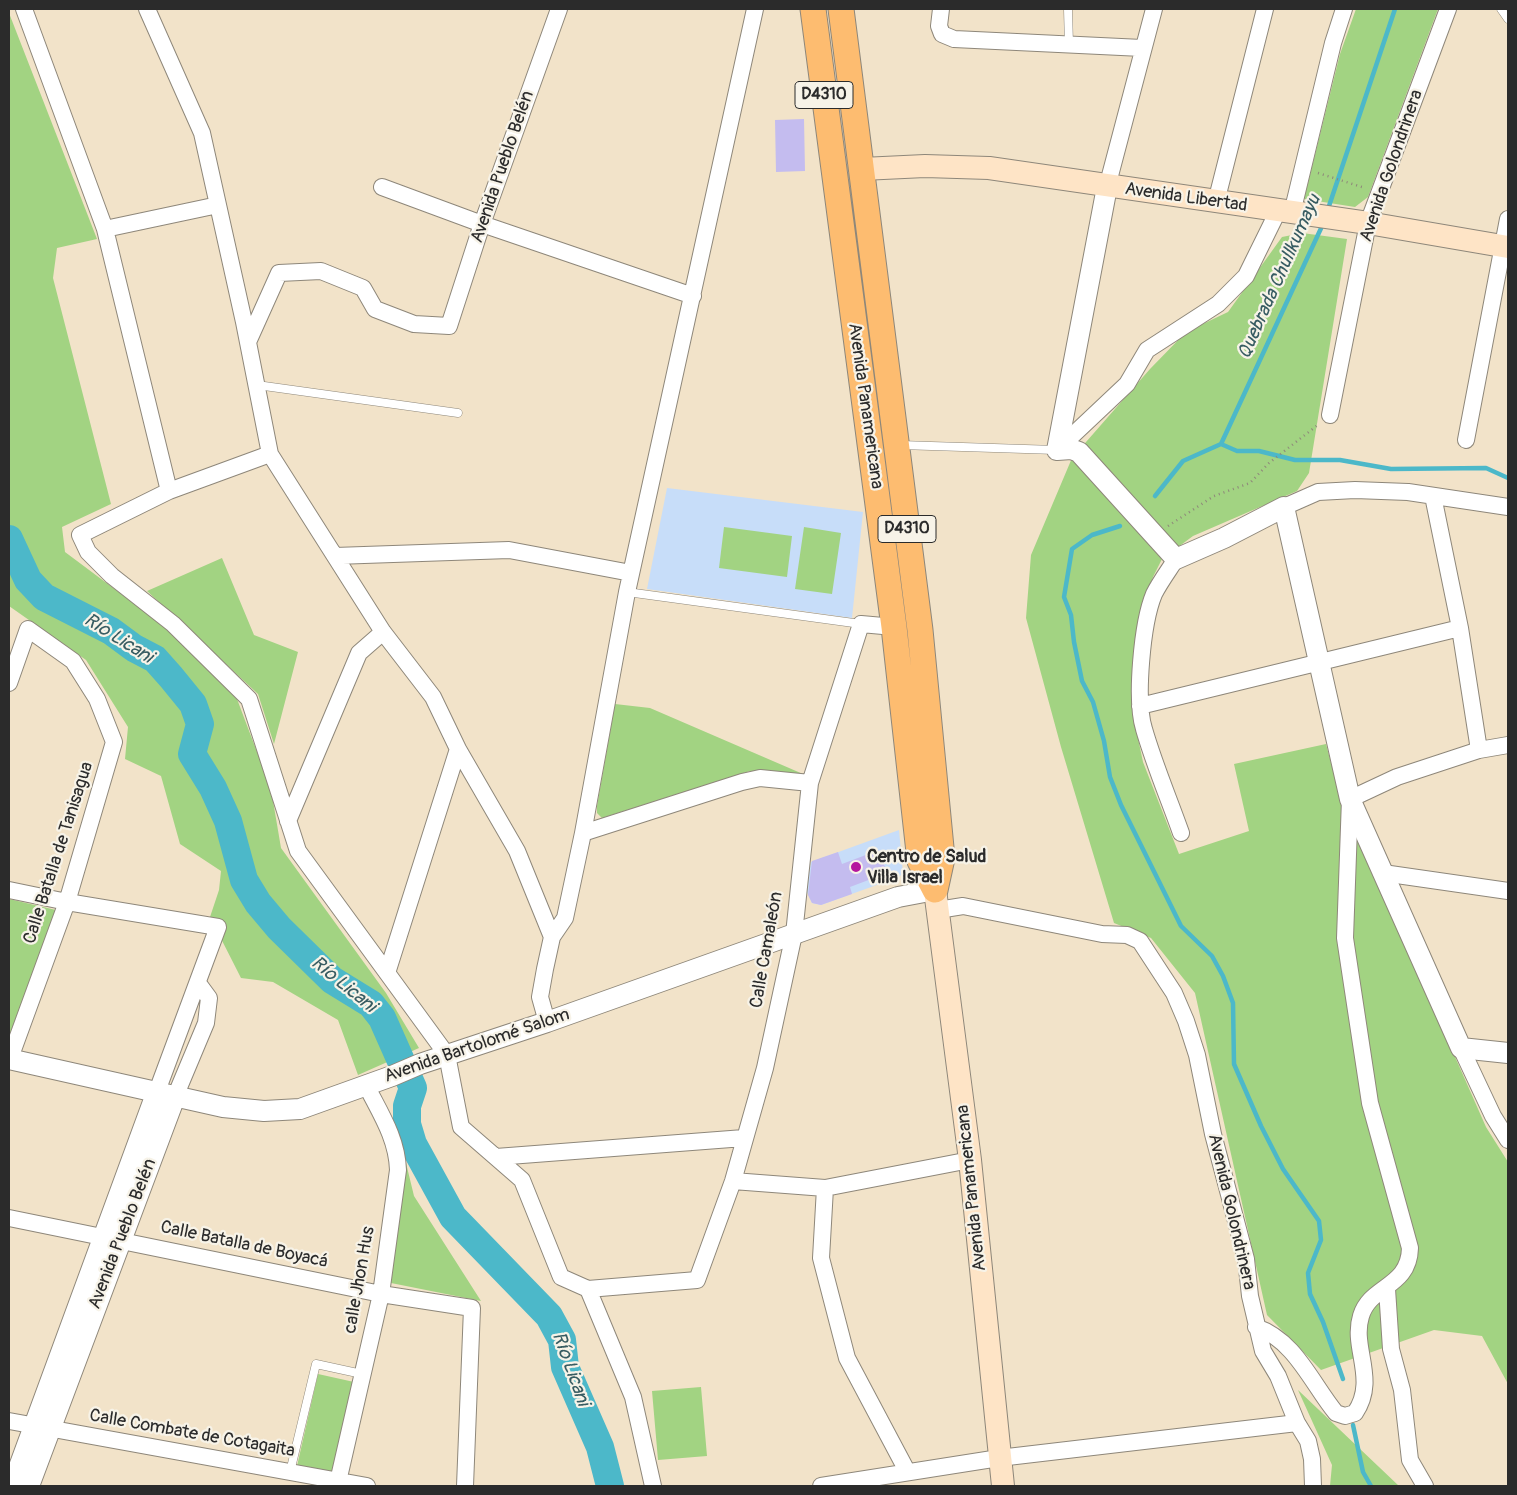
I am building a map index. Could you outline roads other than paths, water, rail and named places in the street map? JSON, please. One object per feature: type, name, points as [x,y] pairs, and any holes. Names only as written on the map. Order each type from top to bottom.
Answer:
[{"type":"main road","name":"Avenida Panamericana","points":[[813,9],[894,626],[920,861],[937,900]]},
{"type":"main road","name":"Avenida Panamericana","points":[[841,9],[920,630],[942,858],[937,900],[970,1160],[1003,1486]]},
{"type":"main road","name":"Avenida Libertad","points":[[835,180],[863,172],[925,166],[989,168],[1107,187],[1359,222],[1506,247]]},
{"type":"street","points":[[24,9],[105,229],[169,491]]},
{"type":"street","points":[[147,9],[202,133],[248,342],[270,454],[384,632],[434,697],[458,749],[518,851],[552,937]]},
{"type":"street","name":"Avenida Pueblo Belén","points":[[248,342],[279,274],[321,271],[363,288],[374,309],[414,324],[449,326],[482,224],[559,9]]},
{"type":"street","points":[[547,1022],[540,997],[552,937],[565,918],[583,833],[627,592],[755,9]]},
{"type":"street","points":[[941,9],[939,26],[942,34],[954,39],[1142,48]]},
{"type":"street","points":[[1057,450],[1107,187],[1142,48],[1154,9]]},
{"type":"street","points":[[1216,202],[1265,9]]},
{"type":"street","points":[[1057,450],[1126,384],[1146,350],[1218,304],[1246,276],[1294,213],[1333,43],[1344,9]]},
{"type":"street","name":"Avenida Golondrinera","points":[[1330,415],[1359,222],[1448,9]]},
{"type":"street","points":[[382,187],[482,224],[693,296]]},
{"type":"street","points":[[105,229],[218,205]]},
{"type":"street","points":[[1466,440],[1506,247],[1508,219]]},
{"type":"street","points":[[1057,450],[1071,449],[1079,452],[1176,558]]},
{"type":"street","points":[[270,454],[169,491],[80,535],[88,552],[112,576],[173,624],[249,700],[298,851],[447,1055],[461,1127],[522,1180],[561,1277],[588,1289],[633,1397],[653,1486]]},
{"type":"street","points":[[1181,833],[1143,728],[1140,706],[1144,635],[1148,611],[1154,594],[1176,558],[1251,526],[1284,507],[1318,492],[1355,490],[1408,492],[1508,508]]},
{"type":"street","points":[[1434,496],[1460,628],[1479,750]]},
{"type":"street","points":[[1284,507],[1350,799],[1461,1048],[1493,1116],[1508,1140]]},
{"type":"street","points":[[335,556],[509,550],[631,573]]},
{"type":"street","points":[[861,624],[894,626]]},
{"type":"street","name":"Calle Camaleón","points":[[588,1289],[697,1280],[733,1181],[765,1068],[794,934],[810,783],[861,624]]},
{"type":"street","points":[[1140,706],[1319,664],[1460,628]]},
{"type":"street","name":"Calle Batalla de Tanisagua","points":[[9,683],[28,629],[73,661],[97,699],[114,742],[67,902],[9,1060]]},
{"type":"street","points":[[288,820],[359,653],[384,632]]},
{"type":"street","points":[[1350,799],[1397,777],[1479,750],[1508,746]]},
{"type":"street","points":[[387,973],[458,749]]},
{"type":"street","points":[[583,833],[742,782],[760,778],[810,783]]},
{"type":"street","points":[[1256,1327],[1276,1338],[1298,1359],[1315,1380],[1336,1413],[1345,1416],[1355,1413],[1359,1407],[1365,1384],[1360,1318],[1368,1301],[1387,1289],[1405,1270],[1410,1260],[1410,1248],[1370,1103],[1346,946],[1350,799]]},
{"type":"street","points":[[1383,873],[1508,891]]},
{"type":"street","points":[[9,890],[67,902]]},
{"type":"street","name":"Avenida Bartolomé Salom","points":[[9,1060],[223,1107],[264,1111],[300,1109],[420,1064],[547,1022],[898,896],[937,900]]},
{"type":"street","name":"Avenida Golondrinera","points":[[937,900],[1102,934],[1126,935],[1140,941],[1174,993],[1189,1030],[1246,1259],[1256,1327],[1263,1351],[1278,1376],[1297,1423],[1308,1441],[1312,1459],[1313,1486]]},
{"type":"street","name":"Avenida Pueblo Belén","points":[[12,1486],[42,1427],[166,1095],[206,1023],[209,998],[198,983],[218,927],[67,902]]},
{"type":"street","points":[[1461,1048],[1508,1053]]},
{"type":"street","name":"calle Jhon Hus","points":[[337,1483],[381,1294],[398,1170],[398,1152],[366,1085]]},
{"type":"street","points":[[496,1157],[744,1138]]},
{"type":"street","points":[[733,1181],[825,1188],[970,1160]]},
{"type":"street","points":[[825,1188],[820,1258],[847,1358],[908,1471]]},
{"type":"street","name":"Calle Batalla de Boyacá","points":[[9,1218],[381,1294],[472,1308],[465,1486]]},
{"type":"street","points":[[1387,1289],[1391,1350],[1402,1390],[1410,1460],[1425,1486]]},
{"type":"street","name":"Calle Combate de Cotagaita","points":[[9,1422],[290,1472],[337,1483],[367,1486]]},
{"type":"street","points":[[821,1486],[1000,1458],[1297,1423]]},
{"type":"street","name":"Avenida Pueblo Belén","points":[[29,1486],[42,1427]]},
{"type":"lane","points":[[1068,9],[1068,45]]},
{"type":"lane","points":[[1501,9],[1508,18]]},
{"type":"lane","points":[[257,385],[458,413]]},
{"type":"lane","points":[[896,445],[1057,450]]},
{"type":"lane","points":[[627,592],[861,624]]},
{"type":"lane","points":[[290,1472],[316,1364],[362,1374]]},
{"type":"waterway","name":"Quebrada Chullkumayu","points":[[1327,212],[1395,9]]},
{"type":"waterway","name":"Quebrada Chullkumayu","points":[[1155,496],[1183,461],[1221,444],[1323,224]]},
{"type":"waterway","points":[[1221,444],[1237,451],[1259,451],[1295,460],[1340,460],[1391,469],[1486,468],[1508,478]]},
{"type":"waterway","name":"Quebrada Chullkumayu","points":[[1120,526],[1092,535],[1072,549],[1064,597],[1071,615],[1082,681],[1093,702],[1104,741],[1110,777],[1121,805],[1181,926],[1212,956],[1223,976],[1233,1003],[1234,1064],[1261,1126],[1283,1169],[1319,1221],[1321,1240],[1308,1273],[1310,1294],[1323,1322],[1343,1379]]},
{"type":"waterway","name":"Río Licani","points":[[9,539],[28,580],[44,597],[111,631],[134,648],[155,659],[193,704],[200,724],[192,754],[213,788],[228,821],[244,880],[258,903],[279,928],[332,980],[371,1004],[382,1018],[413,1088],[407,1106],[407,1124],[413,1144],[453,1217],[549,1316],[562,1340],[565,1367],[600,1447],[610,1486]]},
{"type":"waterway","name":"Quebrada Chullkumayu","points":[[1353,1425],[1363,1472],[1371,1486]]},
{"type":"place","name":"Centro de Salud Villa Israel","points":[[856,867]]}]
